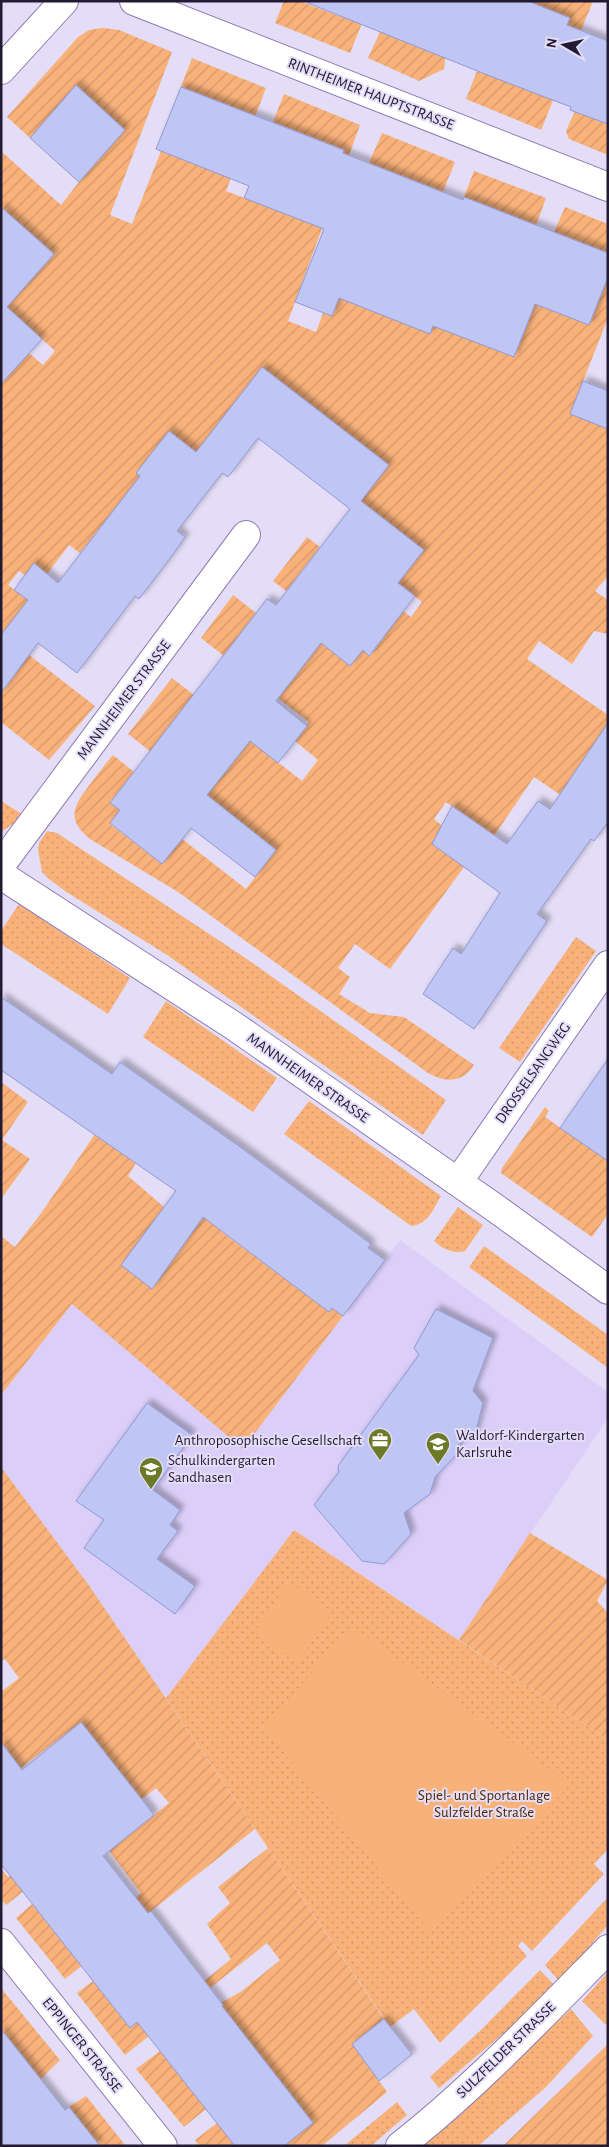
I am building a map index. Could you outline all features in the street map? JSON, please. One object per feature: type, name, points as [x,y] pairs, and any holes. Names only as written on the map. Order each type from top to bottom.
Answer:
[{"type":"street","points":[[1,70],[64,1]]},
{"type":"street","name":"RINTHEIMER HAUPTSTRASSE","points":[[134,1],[608,187]]},
{"type":"street","name":"MANNHEIMER STRASSE","points":[[1,866],[246,535]]},
{"type":"street","name":"MANNHEIMER STRASSE","points":[[1,875],[234,1026],[458,1182],[608,1290]]},
{"type":"street","name":"DROSSELSANGWEG","points":[[458,1182],[608,965]]},
{"type":"street","name":"EPPINGER STRASSE","points":[[1,1943],[163,2146]]},
{"type":"street","name":"SULZFELDER STRASSE","points":[[400,2146],[436,2117],[522,2036],[608,1949]]},
{"type":"shaded area","points":[[400,1240],[608,1392],[608,1418],[459,1640],[294,1530],[166,1698],[88,1584],[1,1467],[1,1395],[72,1304],[243,1448]]},
{"type":"green space","points":[[284,1],[300,1],[344,18],[351,1],[371,1],[350,53],[275,23]]},
{"type":"green space","points":[[528,1],[593,1],[541,130],[466,99],[477,71],[541,95],[570,18]]},
{"type":"green space","points":[[102,28],[119,30],[172,52],[110,215],[132,224],[161,151],[216,173],[239,110],[181,87],[192,58],[266,88],[226,191],[314,225],[344,150],[273,122],[284,94],[360,125],[288,321],[316,332],[323,313],[332,316],[358,249],[432,188],[369,163],[382,133],[455,162],[416,259],[396,320],[430,334],[445,297],[464,197],[474,171],[546,198],[491,348],[514,357],[530,318],[527,301],[589,325],[608,277],[608,318],[570,414],[608,420],[608,576],[595,591],[608,600],[608,634],[594,631],[572,664],[539,641],[527,659],[608,715],[608,723],[569,780],[608,806],[608,827],[534,777],[494,836],[446,802],[434,819],[445,828],[464,867],[390,969],[355,944],[338,968],[350,977],[339,994],[370,1013],[404,1017],[474,1065],[470,1071],[459,1078],[447,1080],[428,1073],[178,892],[90,839],[77,825],[75,818],[80,798],[113,755],[134,772],[110,802],[120,810],[110,824],[162,864],[182,839],[246,889],[276,849],[128,734],[172,678],[194,695],[161,737],[243,735],[302,781],[318,760],[295,741],[309,722],[278,698],[321,643],[363,650],[370,656],[385,636],[369,622],[386,598],[411,617],[422,602],[398,583],[424,550],[361,501],[388,464],[262,367],[221,420],[199,454],[169,431],[137,473],[159,491],[144,529],[115,508],[80,553],[69,545],[47,574],[34,563],[25,575],[19,571],[8,585],[28,600],[2,634],[95,706],[49,760],[1,722],[1,684],[6,687],[17,672],[1,660],[1,352],[17,366],[29,353],[43,365],[55,351],[7,307],[54,254],[1,207],[1,151],[61,205],[125,130],[76,86],[30,138],[7,117],[78,37],[89,30]]},
{"type":"green space","points":[[380,32],[427,51],[446,52],[444,69],[419,81],[368,58]]},
{"type":"green space","points":[[575,111],[608,124],[608,155],[569,139],[566,131]]},
{"type":"green space","points":[[565,207],[608,224],[608,253],[554,232]]},
{"type":"green space","points":[[307,537],[320,547],[286,591],[273,581]]},
{"type":"green space","points":[[233,595],[256,613],[224,656],[201,638]]},
{"type":"green space","points":[[1,801],[22,814],[13,824],[1,832]]},
{"type":"green space","points":[[47,831],[57,833],[247,959],[446,1100],[423,1135],[167,955],[49,879],[42,872],[38,850],[39,843]]},
{"type":"green space","points":[[19,904],[130,978],[108,1014],[1,944],[1,931]]},
{"type":"green space","points":[[576,937],[596,951],[520,1062],[499,1048]]},
{"type":"green space","points":[[166,1001],[277,1078],[253,1112],[143,1037]]},
{"type":"green space","points":[[1,1082],[28,1102],[2,1140],[30,1159],[1,1199]]},
{"type":"green space","points":[[309,1101],[441,1196],[426,1219],[417,1225],[411,1226],[284,1134]]},
{"type":"green space","points":[[545,1107],[549,1111],[545,1117],[608,1161],[608,1214],[592,1237],[501,1173],[502,1168]]},
{"type":"green space","points":[[95,1134],[136,1163],[128,1176],[164,1207],[152,1289],[204,1216],[223,1233],[329,1312],[332,1308],[343,1316],[243,1449],[72,1304],[1,1395],[1,1236],[15,1247],[42,1212]]},
{"type":"green space","points":[[458,1207],[483,1225],[465,1251],[456,1252],[444,1248],[434,1241]]},
{"type":"green space","points":[[484,1246],[608,1335],[608,1368],[469,1267]]},
{"type":"green space","points":[[1,1467],[88,1584],[255,1829],[65,1979],[16,1918],[32,1904],[69,1950],[141,1893],[109,1851],[169,1803],[156,1788],[6,1905],[1,1899],[1,1869],[8,1877],[55,1840],[78,1780],[108,1756],[81,1722],[1,1783],[1,1757],[8,1751],[1,1742],[1,1692],[19,1678],[5,1659],[1,1661]]},
{"type":"green space","name":"Spiel- und Sportanlage Sulzfelder Straße","points":[[294,1530],[608,1740],[608,1849],[594,1864],[604,1874],[532,1951],[522,1941],[518,1946],[527,1956],[440,2043],[414,2009],[390,2027],[166,1698]]},
{"type":"green space","points":[[530,1533],[608,1580],[597,1601],[608,1613],[608,1740],[459,1640]]},
{"type":"green space","points":[[289,1582],[332,1612],[297,1663],[254,1633]]},
{"type":"green space","points":[[352,1626],[570,1784],[431,1933],[264,1728]]},
{"type":"green space","points":[[268,1848],[384,2019],[352,2044],[387,2092],[322,2146],[284,2146],[313,2122],[219,2004],[242,1991],[280,1960],[267,1943],[125,2055],[77,1993],[93,1981],[130,2028],[198,1973],[204,1981],[231,1959],[207,1924],[230,1903],[218,1887]]},
{"type":"green space","points":[[608,1897],[608,1925],[559,1981],[545,1965]]},
{"type":"green space","points":[[540,1970],[555,1986],[505,2032],[439,2088],[430,2077],[481,2030]]},
{"type":"green space","points":[[608,1972],[608,2023],[606,2025],[582,2001]]},
{"type":"green space","points":[[1,1988],[60,2060],[41,2079],[1,2029]]},
{"type":"green space","points":[[571,2009],[593,2036],[545,2088],[478,2146],[423,2146],[478,2097]]},
{"type":"green space","points":[[608,2044],[608,2146],[503,2146],[509,2140]]},
{"type":"green space","points":[[160,2051],[206,2109],[184,2127],[136,2069]]},
{"type":"green space","points":[[86,2096],[126,2146],[100,2146],[69,2107]]},
{"type":"green space","points":[[397,2102],[407,2115],[371,2146],[344,2146]]},
{"type":"green space","points":[[217,2123],[235,2146],[199,2146],[195,2140]]},
{"type":"building","points":[[308,1],[528,1],[570,18],[567,25],[608,41],[608,124],[570,110],[571,107],[308,3]]},
{"type":"building","points":[[76,85],[125,130],[79,182],[30,138]]},
{"type":"building","points":[[181,87],[344,150],[343,153],[463,200],[464,197],[608,253],[608,277],[589,325],[535,304],[514,357],[433,326],[430,334],[339,298],[332,316],[295,302],[324,229],[244,198],[249,186],[156,149]]},
{"type":"building","points":[[1,207],[54,254],[7,307],[42,339],[1,384]]},
{"type":"building","points":[[262,367],[389,465],[361,501],[424,550],[398,583],[415,596],[369,656],[363,650],[350,666],[321,643],[276,701],[307,726],[278,763],[250,741],[207,795],[276,850],[255,877],[191,828],[162,864],[110,823],[120,810],[110,803],[267,599],[276,605],[350,509],[258,438],[228,477],[222,473],[177,531],[185,537],[174,553],[139,599],[135,596],[77,673],[38,643],[1,693],[1,635],[28,600],[14,590],[34,563],[58,583],[140,476],[136,473],[169,431],[196,452]]},
{"type":"building","points":[[583,381],[608,391],[608,429],[570,414]]},
{"type":"building","points":[[608,723],[608,822],[594,841],[591,839],[537,914],[547,921],[474,1029],[423,994],[453,948],[461,954],[500,893],[432,844],[452,806],[507,844],[538,801],[550,809]]},
{"type":"building","points":[[1,997],[112,1074],[120,1062],[243,1149],[371,1244],[368,1248],[385,1260],[343,1316],[332,1308],[329,1312],[203,1217],[152,1289],[121,1265],[176,1191],[1,1070]]},
{"type":"building","points":[[608,1059],[608,1161],[560,1128]]},
{"type":"building","points":[[436,1309],[493,1338],[473,1391],[483,1403],[475,1434],[458,1445],[457,1454],[435,1477],[430,1494],[404,1513],[411,1534],[384,1564],[362,1561],[314,1505],[339,1472],[338,1466],[419,1355],[414,1348]]},
{"type":"building","points":[[147,1403],[192,1435],[153,1490],[180,1510],[170,1525],[178,1531],[157,1559],[195,1586],[175,1614],[84,1548],[104,1520],[76,1501]]},
{"type":"building","points":[[81,1722],[154,1815],[103,1856],[148,1913],[151,1911],[313,2123],[284,2146],[235,2146],[137,2022],[130,2028],[1,1864],[1,1742],[22,1770]]},
{"type":"building","points":[[384,2019],[412,2054],[379,2081],[352,2044]]},
{"type":"building","points":[[1,2029],[65,2110],[69,2107],[100,2146],[1,2146]]},
{"type":"place","name":"Anthroposophische Gesellschaft","points":[[380,1461]]},
{"type":"place","name":"Waldorf-Kindergarten Karlsruhe","points":[[438,1465]]},
{"type":"place","name":"Schulkindergarten Sandhasen","points":[[151,1490]]}]
